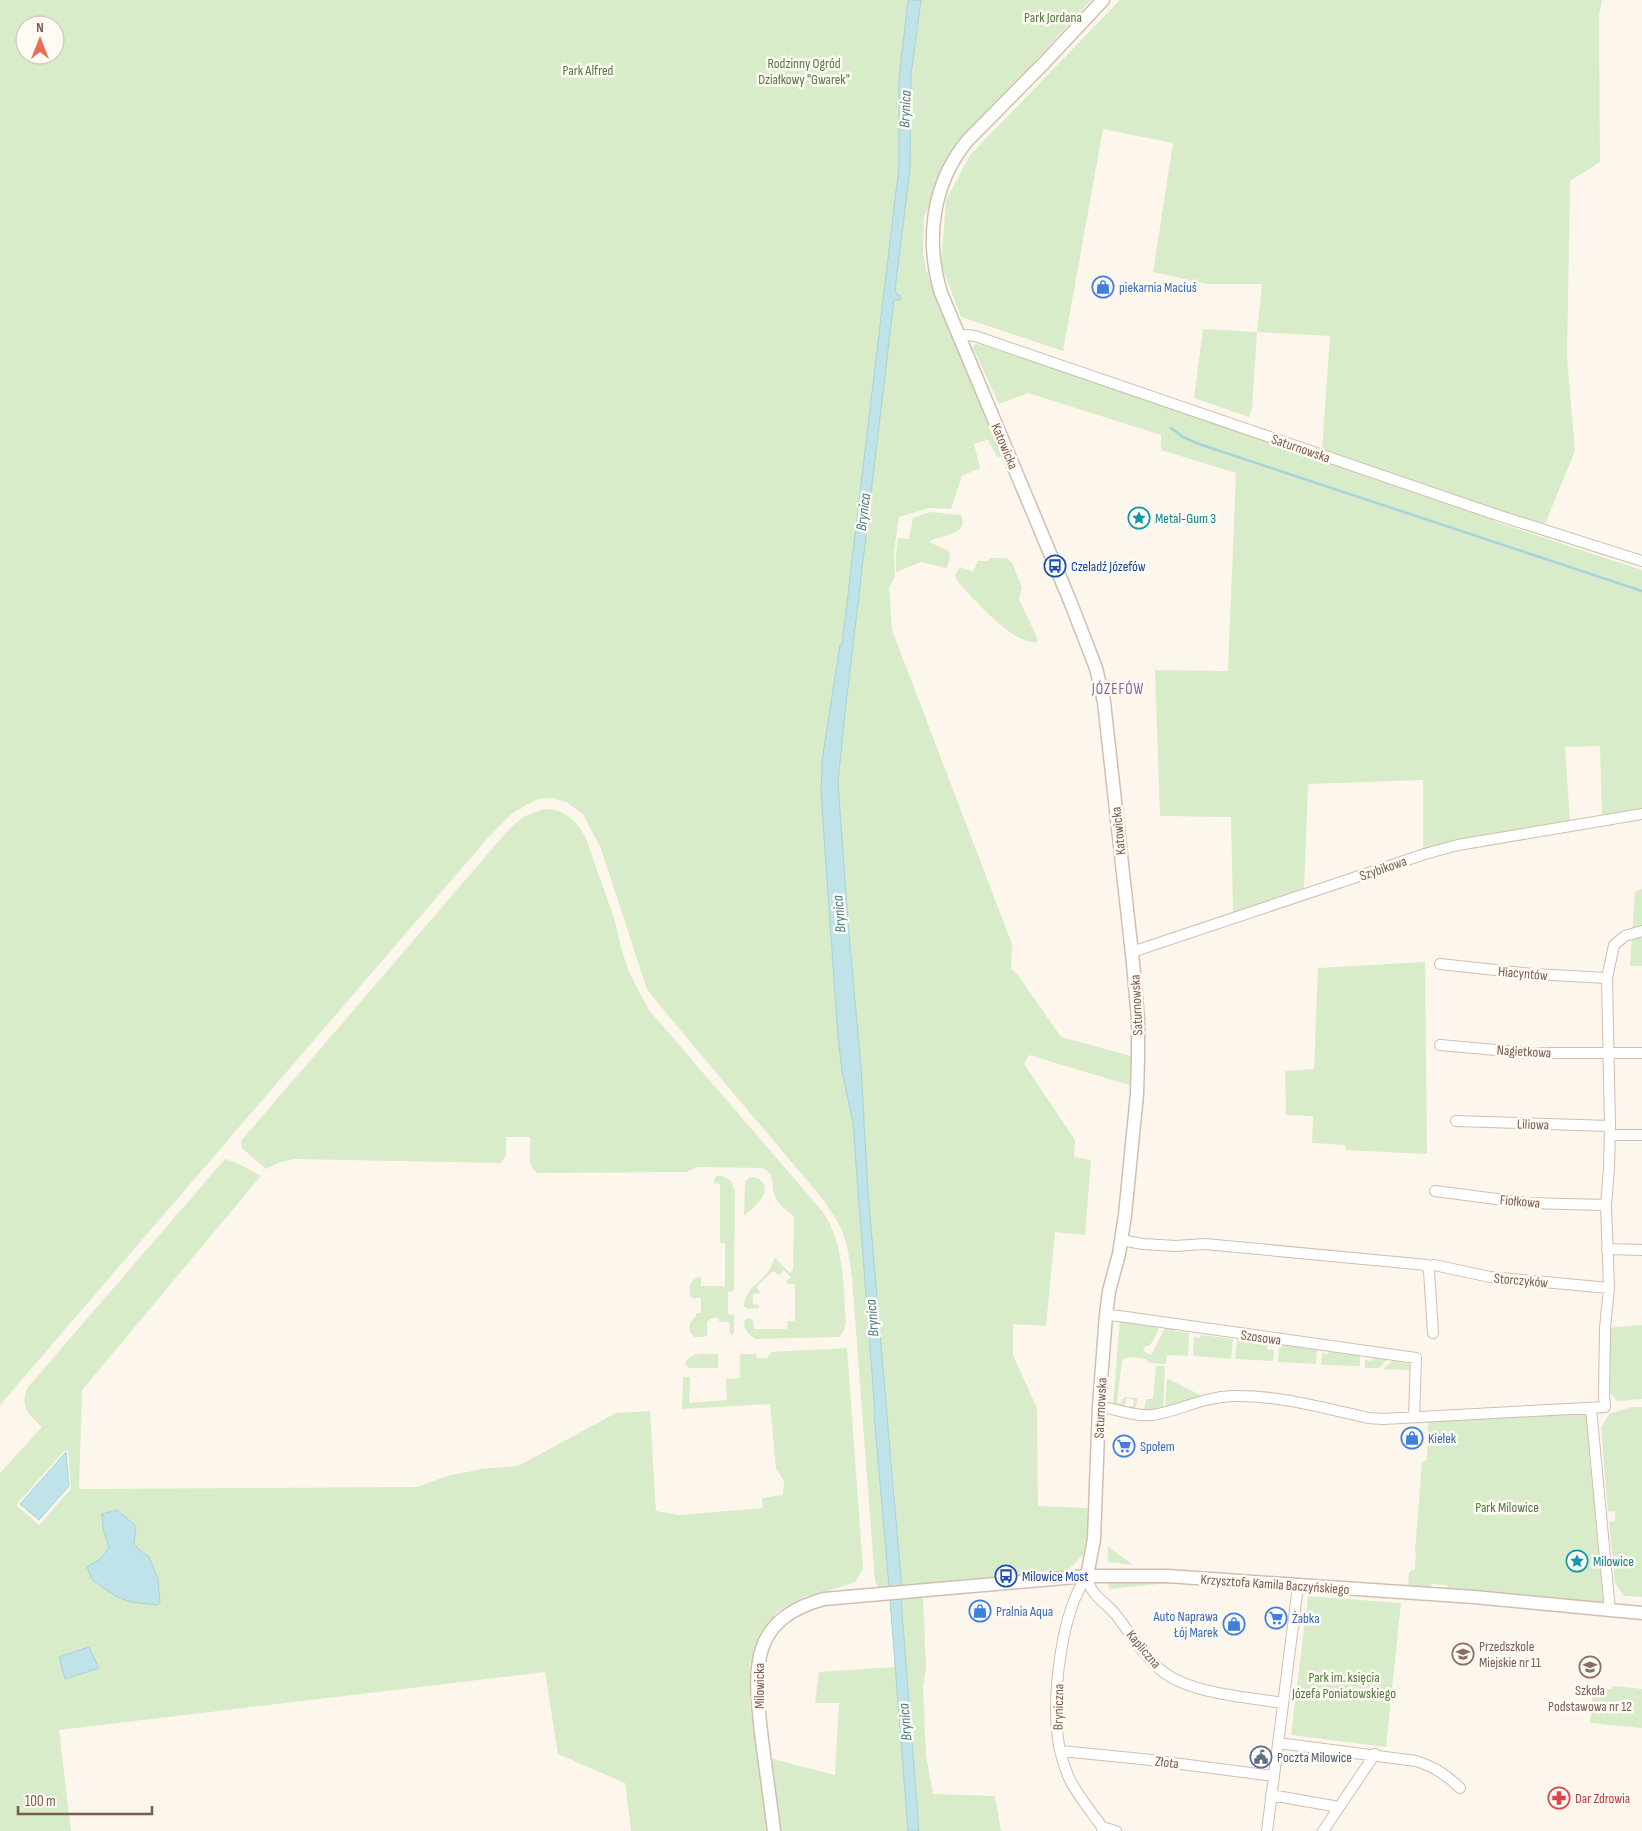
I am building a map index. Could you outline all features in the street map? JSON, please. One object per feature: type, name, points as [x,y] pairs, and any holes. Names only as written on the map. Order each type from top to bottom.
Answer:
[{"type":"street","name":"Katowicka","points":[[1103,0],[957,153],[949,168],[938,198],[932,242],[936,277],[941,293],[1096,668],[1104,702],[1132,949]]},
{"type":"street","name":"Saturnowska","points":[[960,338],[975,336],[1500,516],[1642,561]]},
{"type":"street","name":"Szybikowa","points":[[1132,949],[1138,950],[1425,854],[1458,845],[1642,814]]},
{"type":"street","points":[[1099,1406],[1152,1415],[1209,1398],[1266,1397],[1368,1418],[1605,1407],[1605,1328],[1609,1288],[1606,1205],[1610,1131],[1607,978],[1614,945],[1626,936],[1642,932]]},
{"type":"street","name":"Saturnowska","points":[[1087,1576],[1094,1539],[1099,1406],[1106,1315],[1109,1292],[1121,1240],[1131,1164],[1137,1077],[1138,1020],[1132,949]]},
{"type":"street","name":"Hiacyntów","points":[[1440,964],[1533,974],[1607,978]]},
{"type":"street","name":"Nagietkowa","points":[[1440,1045],[1528,1053],[1642,1053]]},
{"type":"street","name":"Liliowa","points":[[1456,1121],[1610,1131],[1642,1135]]},
{"type":"street","name":"Fiołkowa","points":[[1435,1191],[1527,1203],[1606,1205]]},
{"type":"street","points":[[1121,1240],[1143,1244],[1176,1246],[1205,1244],[1430,1265],[1433,1333]]},
{"type":"street","points":[[1607,1249],[1642,1250]]},
{"type":"street","name":"Storczyków","points":[[1430,1265],[1490,1277],[1609,1288]]},
{"type":"street","name":"Szosowa","points":[[1106,1315],[1416,1358],[1414,1417]]},
{"type":"street","points":[[1592,1408],[1610,1611]]},
{"type":"street","name":"Krzysztofa Kamila Baczyńskiego","points":[[908,1592],[1087,1576],[1167,1576],[1474,1597],[1642,1613]]},
{"type":"street","name":"Kapliczna","points":[[1087,1576],[1088,1585],[1092,1593],[1112,1610],[1152,1661],[1175,1680],[1195,1688],[1283,1704]]},
{"type":"street","name":"Bryniczna","points":[[1087,1576],[1074,1601],[1065,1638],[1058,1679],[1058,1739],[1067,1775],[1102,1829]]},
{"type":"street","points":[[1267,1831],[1298,1586]]},
{"type":"street","name":"Milowicka","points":[[774,1831],[756,1688],[758,1663],[764,1644],[780,1621],[806,1603],[836,1597],[908,1592]]},
{"type":"street","points":[[1278,1742],[1375,1754],[1424,1763],[1450,1778],[1460,1788]]},
{"type":"street","name":"Złota","points":[[1060,1751],[1142,1759],[1274,1776]]},
{"type":"street","points":[[1323,1831],[1375,1754]]},
{"type":"street","points":[[1271,1796],[1339,1807]]},
{"type":"street","points":[[1102,1829],[1116,1831]]},
{"type":"green space","points":[[0,0],[908,0],[899,79],[899,166],[842,644],[840,645],[822,761],[821,793],[838,1038],[842,1071],[853,1123],[874,1415],[889,1587],[878,1587],[875,1582],[852,1278],[846,1243],[839,1225],[820,1196],[647,989],[601,849],[583,814],[566,802],[553,798],[539,799],[510,815],[487,839],[0,1405]]},
{"type":"green space","name":"Park Jordana","points":[[921,0],[1091,0],[954,150],[924,217],[923,253],[927,272],[1003,456],[997,457],[988,440],[974,444],[980,468],[962,476],[951,509],[929,508],[899,517],[894,552],[895,577],[889,587],[892,630],[1012,944],[1011,969],[1018,975],[1061,1037],[1131,1056],[1132,1086],[1029,1055],[1024,1064],[1075,1140],[1074,1157],[1091,1160],[1085,1235],[1055,1232],[1046,1326],[1013,1324],[1013,1355],[1037,1408],[1038,1506],[1087,1508],[1087,1533],[1084,1554],[1066,1572],[901,1586],[868,1192],[861,1067],[838,782],[894,299],[900,300],[901,296],[897,295],[895,290],[910,170],[911,75]]},
{"type":"green space","points":[[1120,0],[1602,0],[1599,16],[1600,162],[1570,181],[1567,358],[1575,451],[1545,524],[1496,509],[1493,521],[1642,570],[1642,810],[1602,817],[1600,746],[1565,747],[1570,822],[1447,842],[1423,849],[1423,780],[1308,784],[1304,889],[1233,912],[1231,817],[1160,816],[1155,670],[1228,671],[1236,473],[1161,450],[1161,435],[1028,393],[999,404],[973,348],[975,344],[978,344],[1322,450],[1330,336],[1257,332],[1262,284],[1208,284],[1153,272],[1173,143],[1103,129],[1063,351],[961,317],[941,265],[946,200],[970,155]]},
{"type":"green space","points":[[1203,329],[1257,332],[1252,408],[1249,417],[1194,398]]},
{"type":"green space","points":[[930,512],[961,515],[963,522],[958,531],[929,542],[949,551],[950,560],[946,568],[921,562],[896,572],[898,538],[909,539],[913,518]]},
{"type":"green space","points":[[990,558],[1007,558],[1012,563],[1022,587],[1019,599],[1038,640],[1036,642],[1027,641],[1005,628],[983,609],[957,581],[955,575],[960,567],[973,572],[978,561],[987,561]]},
{"type":"green space","points":[[544,809],[551,809],[568,816],[585,836],[615,921],[629,972],[649,1010],[823,1212],[835,1238],[842,1266],[846,1324],[839,1337],[756,1339],[746,1330],[744,1321],[748,1318],[753,1320],[754,1329],[787,1329],[788,1321],[795,1321],[795,1284],[787,1284],[790,1277],[784,1270],[779,1275],[773,1271],[756,1287],[761,1293],[753,1294],[753,1304],[759,1305],[759,1308],[748,1309],[744,1306],[748,1293],[764,1277],[772,1265],[774,1257],[790,1273],[793,1270],[794,1217],[776,1199],[770,1173],[762,1168],[698,1167],[686,1172],[537,1173],[530,1162],[530,1137],[506,1137],[506,1156],[501,1163],[294,1159],[281,1162],[266,1169],[242,1148],[241,1141],[510,828],[523,817]]},
{"type":"green space","points":[[1642,889],[1642,966],[1630,966],[1635,891]]},
{"type":"green space","points":[[1425,962],[1427,1154],[1346,1150],[1345,1145],[1312,1143],[1313,1116],[1286,1115],[1285,1071],[1314,1069],[1318,968]]},
{"type":"green space","points":[[225,1159],[237,1163],[261,1176],[82,1390],[79,1489],[417,1487],[447,1476],[482,1469],[518,1466],[616,1413],[650,1411],[656,1511],[679,1515],[763,1508],[762,1498],[783,1495],[784,1481],[776,1469],[770,1404],[682,1409],[683,1377],[690,1377],[689,1403],[727,1400],[726,1379],[740,1378],[740,1354],[756,1354],[757,1358],[767,1358],[771,1352],[847,1348],[863,1569],[855,1582],[805,1596],[777,1612],[761,1635],[750,1664],[750,1703],[768,1831],[631,1831],[625,1783],[558,1754],[545,1672],[59,1730],[71,1831],[0,1831],[0,1473],[42,1427],[26,1410],[24,1400],[28,1387]],"holes":[[[64,1451],[68,1451],[71,1489],[39,1525],[16,1505]]]},
{"type":"green space","points":[[717,1176],[722,1176],[731,1181],[735,1191],[734,1291],[728,1292],[728,1314],[734,1315],[734,1331],[732,1336],[729,1322],[719,1322],[719,1318],[711,1318],[707,1322],[707,1335],[704,1337],[694,1337],[690,1331],[690,1323],[696,1316],[696,1313],[701,1313],[701,1298],[694,1299],[691,1297],[690,1287],[692,1281],[701,1277],[701,1286],[725,1286],[725,1243],[720,1243],[720,1184],[714,1183],[714,1179]]},
{"type":"green space","points":[[750,1177],[755,1177],[761,1181],[764,1191],[759,1201],[744,1216],[745,1182]]},
{"type":"green space","points":[[1120,1318],[1159,1325],[1154,1339],[1149,1346],[1145,1346],[1143,1351],[1151,1355],[1165,1328],[1174,1328],[1174,1331],[1189,1333],[1188,1356],[1167,1355],[1166,1364],[1149,1363],[1146,1359],[1129,1357],[1122,1360],[1117,1403],[1121,1403],[1125,1397],[1138,1398],[1135,1409],[1129,1408],[1129,1406],[1133,1406],[1134,1400],[1126,1398],[1125,1408],[1113,1405]]},
{"type":"green space","points":[[1642,1325],[1642,1399],[1617,1401],[1607,1389],[1607,1328]]},
{"type":"green space","points":[[1201,1335],[1233,1339],[1231,1359],[1193,1356],[1194,1337],[1200,1338]]},
{"type":"green space","points":[[1237,1340],[1268,1343],[1267,1349],[1274,1350],[1273,1361],[1235,1359]]},
{"type":"green space","points":[[1279,1345],[1317,1349],[1316,1364],[1278,1362]]},
{"type":"green space","points":[[1329,1352],[1360,1355],[1360,1366],[1321,1365],[1322,1353],[1328,1354]]},
{"type":"green space","points":[[718,1354],[718,1368],[690,1368],[685,1365],[689,1357],[693,1355]]},
{"type":"green space","points":[[1373,1358],[1387,1360],[1379,1368],[1365,1368],[1365,1360],[1372,1361]]},
{"type":"green space","points":[[1392,1361],[1410,1364],[1409,1370],[1383,1369]]},
{"type":"green space","points":[[1156,1366],[1165,1366],[1163,1410],[1144,1411],[1146,1399],[1153,1399]]},
{"type":"green space","points":[[1167,1378],[1204,1397],[1165,1409]]},
{"type":"green space","points":[[1631,1407],[1642,1407],[1642,1597],[1624,1596],[1615,1583],[1609,1522],[1615,1521],[1615,1511],[1608,1512],[1601,1428],[1609,1414]]},
{"type":"green space","name":"Park Milowice","points":[[1583,1413],[1587,1416],[1606,1603],[1449,1591],[1447,1585],[1432,1584],[1429,1590],[1410,1588],[1408,1586],[1409,1573],[1415,1569],[1422,1462],[1427,1460],[1428,1420]]},
{"type":"green space","points":[[1108,1546],[1133,1565],[1108,1562]]},
{"type":"green space","points":[[1108,1582],[1185,1582],[1185,1584],[1158,1584],[1109,1589]]},
{"type":"green space","points":[[921,1596],[923,1598],[926,1666],[923,1689],[926,1756],[933,1794],[995,1796],[1001,1831],[919,1831],[901,1598]]},
{"type":"green space","name":"Park im. księcia Józefa Poniatowskiego","points":[[1308,1596],[1401,1603],[1386,1747],[1291,1735]]},
{"type":"green space","points":[[895,1667],[908,1831],[779,1831],[769,1758],[835,1775],[839,1703],[815,1703],[819,1672]]},
{"type":"green space","points":[[1576,1686],[1612,1689],[1613,1686],[1642,1689],[1642,1728],[1590,1723],[1593,1694],[1576,1693]]},
{"type":"water","name":"Brynica","points":[[908,0],[921,0],[911,75],[910,170],[895,290],[897,295],[901,296],[900,300],[894,300],[838,782],[861,1067],[868,1192],[901,1578],[901,1586],[889,1587],[874,1414],[853,1123],[842,1071],[838,1038],[821,793],[822,761],[840,645],[842,644],[899,166],[899,79]]},
{"type":"water","points":[[66,1452],[69,1486],[39,1520],[20,1504]]},
{"type":"water","points":[[117,1510],[136,1526],[134,1545],[149,1557],[158,1579],[160,1602],[158,1605],[131,1602],[117,1597],[92,1580],[87,1567],[100,1559],[109,1548],[103,1529],[102,1514]]},
{"type":"water","name":"Brynica","points":[[901,1598],[919,1831],[908,1831],[890,1600]]},
{"type":"water","points":[[89,1647],[99,1668],[65,1679],[59,1657]]},
{"type":"waterway","points":[[1171,428],[1183,437],[1199,444],[1642,591]]},
{"type":"place","name":"piekarnia Maciuś","points":[[1103,287]]},
{"type":"place","name":"Metal-Gum 3","points":[[1139,518]]},
{"type":"place","name":"Czeladź Józefów","points":[[1055,566]]},
{"type":"place","name":"Kiełek","points":[[1412,1438]]},
{"type":"place","name":"Społem","points":[[1124,1446]]},
{"type":"place","name":"Milowice","points":[[1577,1561]]},
{"type":"place","name":"Milowice Most","points":[[1006,1576]]},
{"type":"place","name":"Pralnia Aqua","points":[[980,1611]]},
{"type":"place","name":"Żabka","points":[[1276,1618]]},
{"type":"place","name":"Auto Naprawa Łój Marek","points":[[1234,1624]]},
{"type":"place","name":"Przedszkole Miejskie nr 11","points":[[1463,1654]]},
{"type":"place","name":"Szkoła Podstawowa nr 12","points":[[1590,1667]]},
{"type":"place","name":"Poczta Milowice","points":[[1261,1757]]},
{"type":"place","name":"Dar Zdrowia","points":[[1559,1798]]},
{"type":"district","name":"JÓZEFÓW","points":[[1118,689]]},
{"type":"park label","name":"Park Alfred","points":[[588,70]]},
{"type":"park label","name":"Rodzinny Ogród Działkowy \"Gwarek\"","points":[[804,72]]}]
